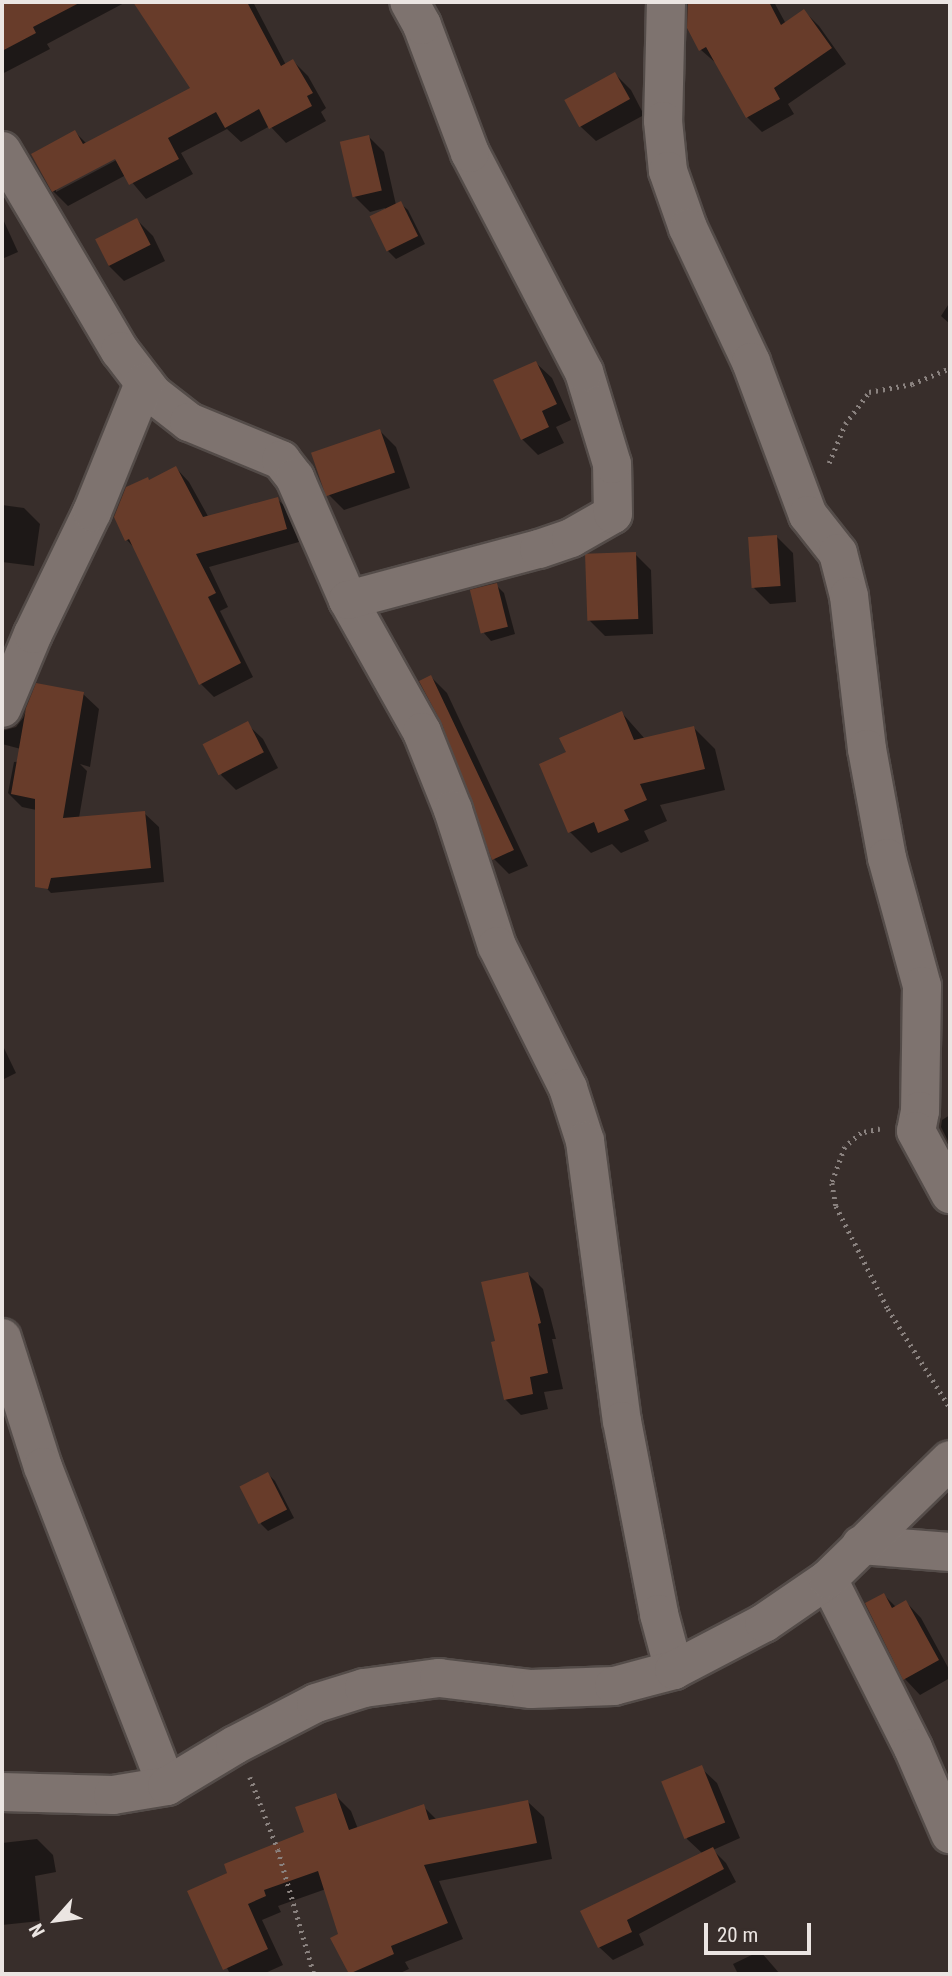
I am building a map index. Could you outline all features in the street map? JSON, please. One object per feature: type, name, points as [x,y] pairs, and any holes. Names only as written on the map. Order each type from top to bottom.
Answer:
[{"type":"street","points":[[348,600],[539,549],[571,538],[612,514],[612,464],[583,372],[470,153],[422,25],[409,2]]},
{"type":"street","points":[[666,2],[663,121],[668,171],[688,228],[751,362],[808,515],[838,552],[849,596],[867,749],[885,846],[922,986],[920,1098],[916,1131],[950,1194]]},
{"type":"street","points":[[2,151],[120,351],[153,394],[189,422],[281,460],[295,478],[348,600],[422,732],[453,810],[497,947],[568,1088],[577,1113],[591,1173],[622,1421],[659,1614],[674,1670]]},
{"type":"street","points":[[2,708],[33,634],[92,512],[144,383]]},
{"type":"street","points":[[2,1338],[43,1467],[167,1786]]},
{"type":"street","points":[[2,1792],[113,1796],[167,1786],[235,1745],[316,1703],[364,1688],[439,1678],[531,1689],[614,1686],[674,1670],[764,1623],[828,1579],[950,1460]]},
{"type":"street","points":[[861,1545],[950,1552]]},
{"type":"street","points":[[828,1579],[913,1748],[950,1834]]},
{"type":"path","points":[[808,515],[845,424],[857,404],[869,392],[912,384],[950,368]]},
{"type":"path","points":[[920,1098],[909,1115],[897,1125],[871,1130],[851,1140],[837,1163],[832,1183],[836,1206],[859,1255],[888,1309],[950,1408]]},
{"type":"path","points":[[235,1745],[278,1850],[314,1974]]},
{"type":"building","points":[[2,2],[81,2],[33,27],[36,33],[2,51]]},
{"type":"building","points":[[133,2],[247,2],[281,66],[293,59],[313,93],[307,96],[312,106],[269,129],[259,109],[225,128],[216,112],[168,138],[179,159],[129,185],[115,159],[52,192],[31,154],[75,130],[83,144],[190,88]]},
{"type":"building","points":[[688,2],[769,2],[781,25],[804,9],[832,48],[774,88],[780,99],[746,118],[706,47],[699,51],[687,28]]},
{"type":"building","points":[[615,72],[630,99],[579,127],[564,100]]},
{"type":"building","points":[[369,135],[382,191],[353,197],[340,142]]},
{"type":"building","points":[[401,201],[418,236],[387,251],[370,216]]},
{"type":"building","points":[[137,218],[151,245],[109,266],[95,239]]},
{"type":"building","points":[[536,361],[557,404],[542,411],[549,427],[521,440],[493,380]]},
{"type":"building","points":[[380,429],[395,472],[326,496],[311,453]]},
{"type":"building","points":[[176,466],[203,517],[278,497],[287,529],[196,554],[216,593],[208,597],[241,663],[199,685],[129,539],[125,541],[114,517],[126,487],[148,477],[149,480]]},
{"type":"building","points":[[777,535],[781,586],[752,588],[748,537]]},
{"type":"building","points":[[636,552],[638,619],[587,621],[585,554]]},
{"type":"building","points":[[497,583],[508,627],[481,633],[470,590]]},
{"type":"building","points":[[431,675],[514,850],[492,860],[442,724],[419,681]]},
{"type":"building","points":[[36,683],[84,692],[63,818],[145,811],[151,868],[51,878],[48,889],[35,887],[35,799],[11,794],[26,708]]},
{"type":"building","points":[[622,711],[634,740],[694,726],[705,769],[640,784],[647,800],[624,810],[629,820],[598,833],[594,822],[568,833],[539,764],[566,752],[559,738]]},
{"type":"building","points":[[248,721],[264,752],[218,775],[203,744]]},
{"type":"building","points":[[528,1272],[541,1323],[538,1324],[548,1373],[530,1377],[533,1394],[504,1400],[491,1342],[495,1341],[481,1282]]},
{"type":"building","points":[[268,1472],[287,1509],[259,1524],[239,1487]]},
{"type":"building","points":[[884,1593],[892,1608],[906,1600],[939,1660],[903,1680],[865,1603]]},
{"type":"building","points":[[702,1765],[725,1822],[684,1839],[661,1781]]},
{"type":"building","points":[[336,1793],[349,1830],[424,1804],[429,1820],[528,1800],[537,1843],[424,1865],[448,1923],[391,1946],[394,1954],[349,1974],[330,1938],[338,1934],[318,1871],[264,1890],[266,1896],[248,1904],[268,1949],[223,1970],[187,1891],[227,1873],[224,1864],[304,1832],[295,1807]]},
{"type":"building","points":[[713,1847],[724,1869],[627,1920],[632,1932],[598,1948],[580,1911]]}]
